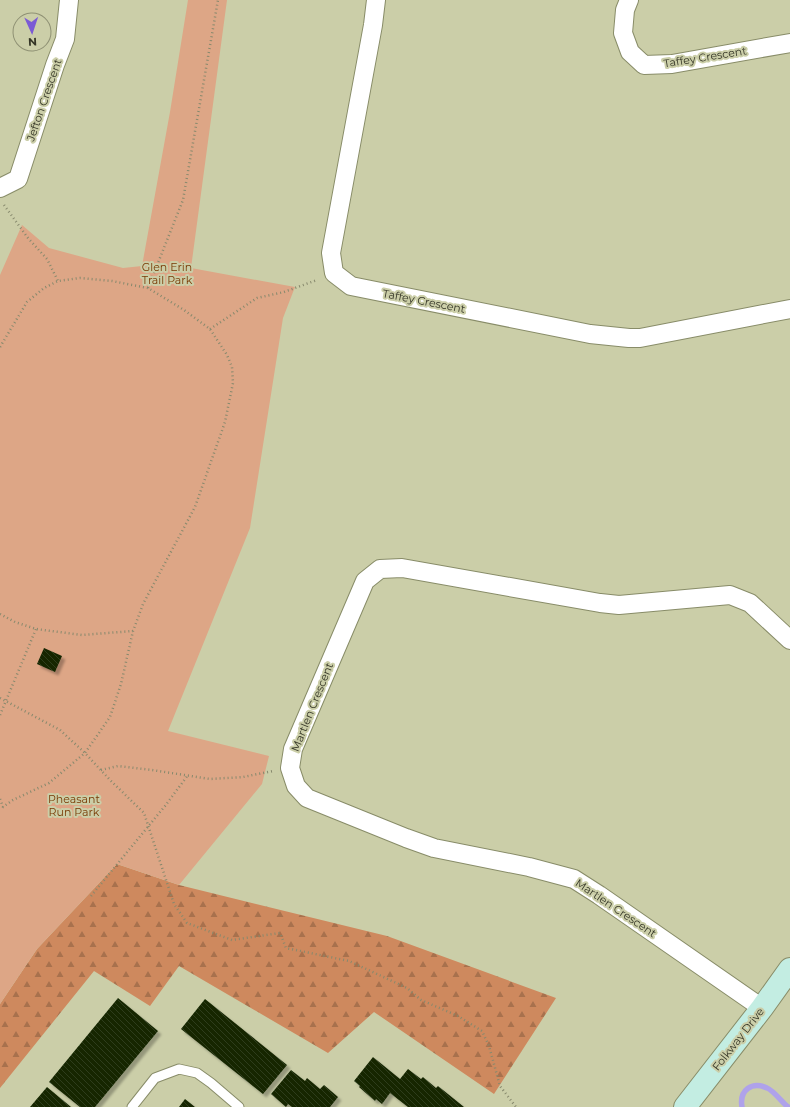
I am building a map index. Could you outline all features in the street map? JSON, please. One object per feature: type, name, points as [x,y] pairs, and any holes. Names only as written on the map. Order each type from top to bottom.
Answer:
[{"type":"street","name":"Jefton Crescent","points":[[2,196],[18,178],[65,39],[69,0]]},
{"type":"street","points":[[334,273],[331,253],[373,25],[376,0]]},
{"type":"street","name":"Taffey Crescent","points":[[629,0],[625,10],[623,33],[630,52],[644,65],[672,64],[790,43]]},
{"type":"street","name":"Taffey Crescent","points":[[334,273],[352,286],[590,334],[629,338],[640,338],[790,309]]},
{"type":"street","name":"Martlen Crescent","points":[[762,1008],[574,879],[529,867],[434,848],[406,838],[307,798],[296,786],[290,768],[293,749],[365,581],[380,569],[402,568],[600,603],[619,605],[730,595],[750,603],[790,640]]},
{"type":"street","name":"Folkway Drive","points":[[685,1107],[762,1008],[790,969]]},
{"type":"lane","points":[[132,1107],[155,1078],[179,1069],[197,1073],[239,1107]]},
{"type":"path","points":[[148,288],[182,200],[218,0]]},
{"type":"path","points":[[2,196],[28,238],[47,259],[58,281]]},
{"type":"path","points":[[210,329],[257,298],[284,292],[334,273]]},
{"type":"path","points":[[0,347],[27,302],[44,288],[58,281],[80,278],[112,281],[148,288],[184,310],[210,329],[227,355],[232,367],[233,383],[225,422],[195,507],[143,604],[133,631],[121,684],[110,717],[86,753],[49,783],[13,800],[0,809]]},
{"type":"path","points":[[0,614],[15,622],[36,629],[82,635],[133,631]]},
{"type":"path","points":[[0,715],[36,629]]},
{"type":"path","points":[[0,698],[60,730],[86,753],[144,813],[174,904],[187,923],[232,940],[280,933],[286,948],[349,961],[407,988],[421,1000],[458,1016],[482,1031],[489,1046],[500,1086],[516,1107]]},
{"type":"path","points":[[101,770],[118,766],[210,779],[243,777],[290,768]]},
{"type":"path","points":[[91,896],[149,826],[188,775]]},
{"type":"path","points":[[0,799],[3,807]]},
{"type":"green space","points":[[188,0],[227,0],[191,268],[295,287],[283,318],[250,528],[168,731],[269,756],[262,784],[179,885],[117,864],[37,949],[0,1004],[0,275],[22,225],[49,248],[123,268],[142,266],[170,112]]},
{"type":"green space","points":[[117,864],[179,885],[387,936],[556,998],[494,1094],[374,1012],[328,1053],[179,966],[150,1006],[94,971],[0,1088],[0,1004],[37,949]]},
{"type":"building","points":[[44,648],[62,656],[55,672],[37,664]]},
{"type":"building","points":[[118,998],[158,1031],[95,1107],[80,1107],[49,1082]]},
{"type":"building","points":[[205,999],[287,1065],[263,1094],[181,1029]]},
{"type":"building","points":[[373,1057],[400,1079],[408,1069],[421,1079],[423,1077],[436,1088],[438,1086],[464,1107],[408,1107],[390,1093],[382,1104],[376,1099],[375,1101],[354,1081]]},
{"type":"building","points":[[291,1070],[305,1081],[307,1078],[320,1089],[324,1085],[338,1097],[330,1107],[292,1107],[288,1104],[286,1107],[271,1094]]},
{"type":"building","points":[[47,1087],[71,1107],[30,1107]]},
{"type":"building","points":[[185,1099],[195,1107],[179,1107]]},
{"type":"waterway","points":[[742,1107],[743,1096],[748,1088],[752,1086],[761,1086],[769,1089],[788,1107]]},
{"type":"park label","name":"Glen Erin Trail Park","points":[[167,273]]},
{"type":"park label","name":"Pheasant Run Park","points":[[74,805]]}]
